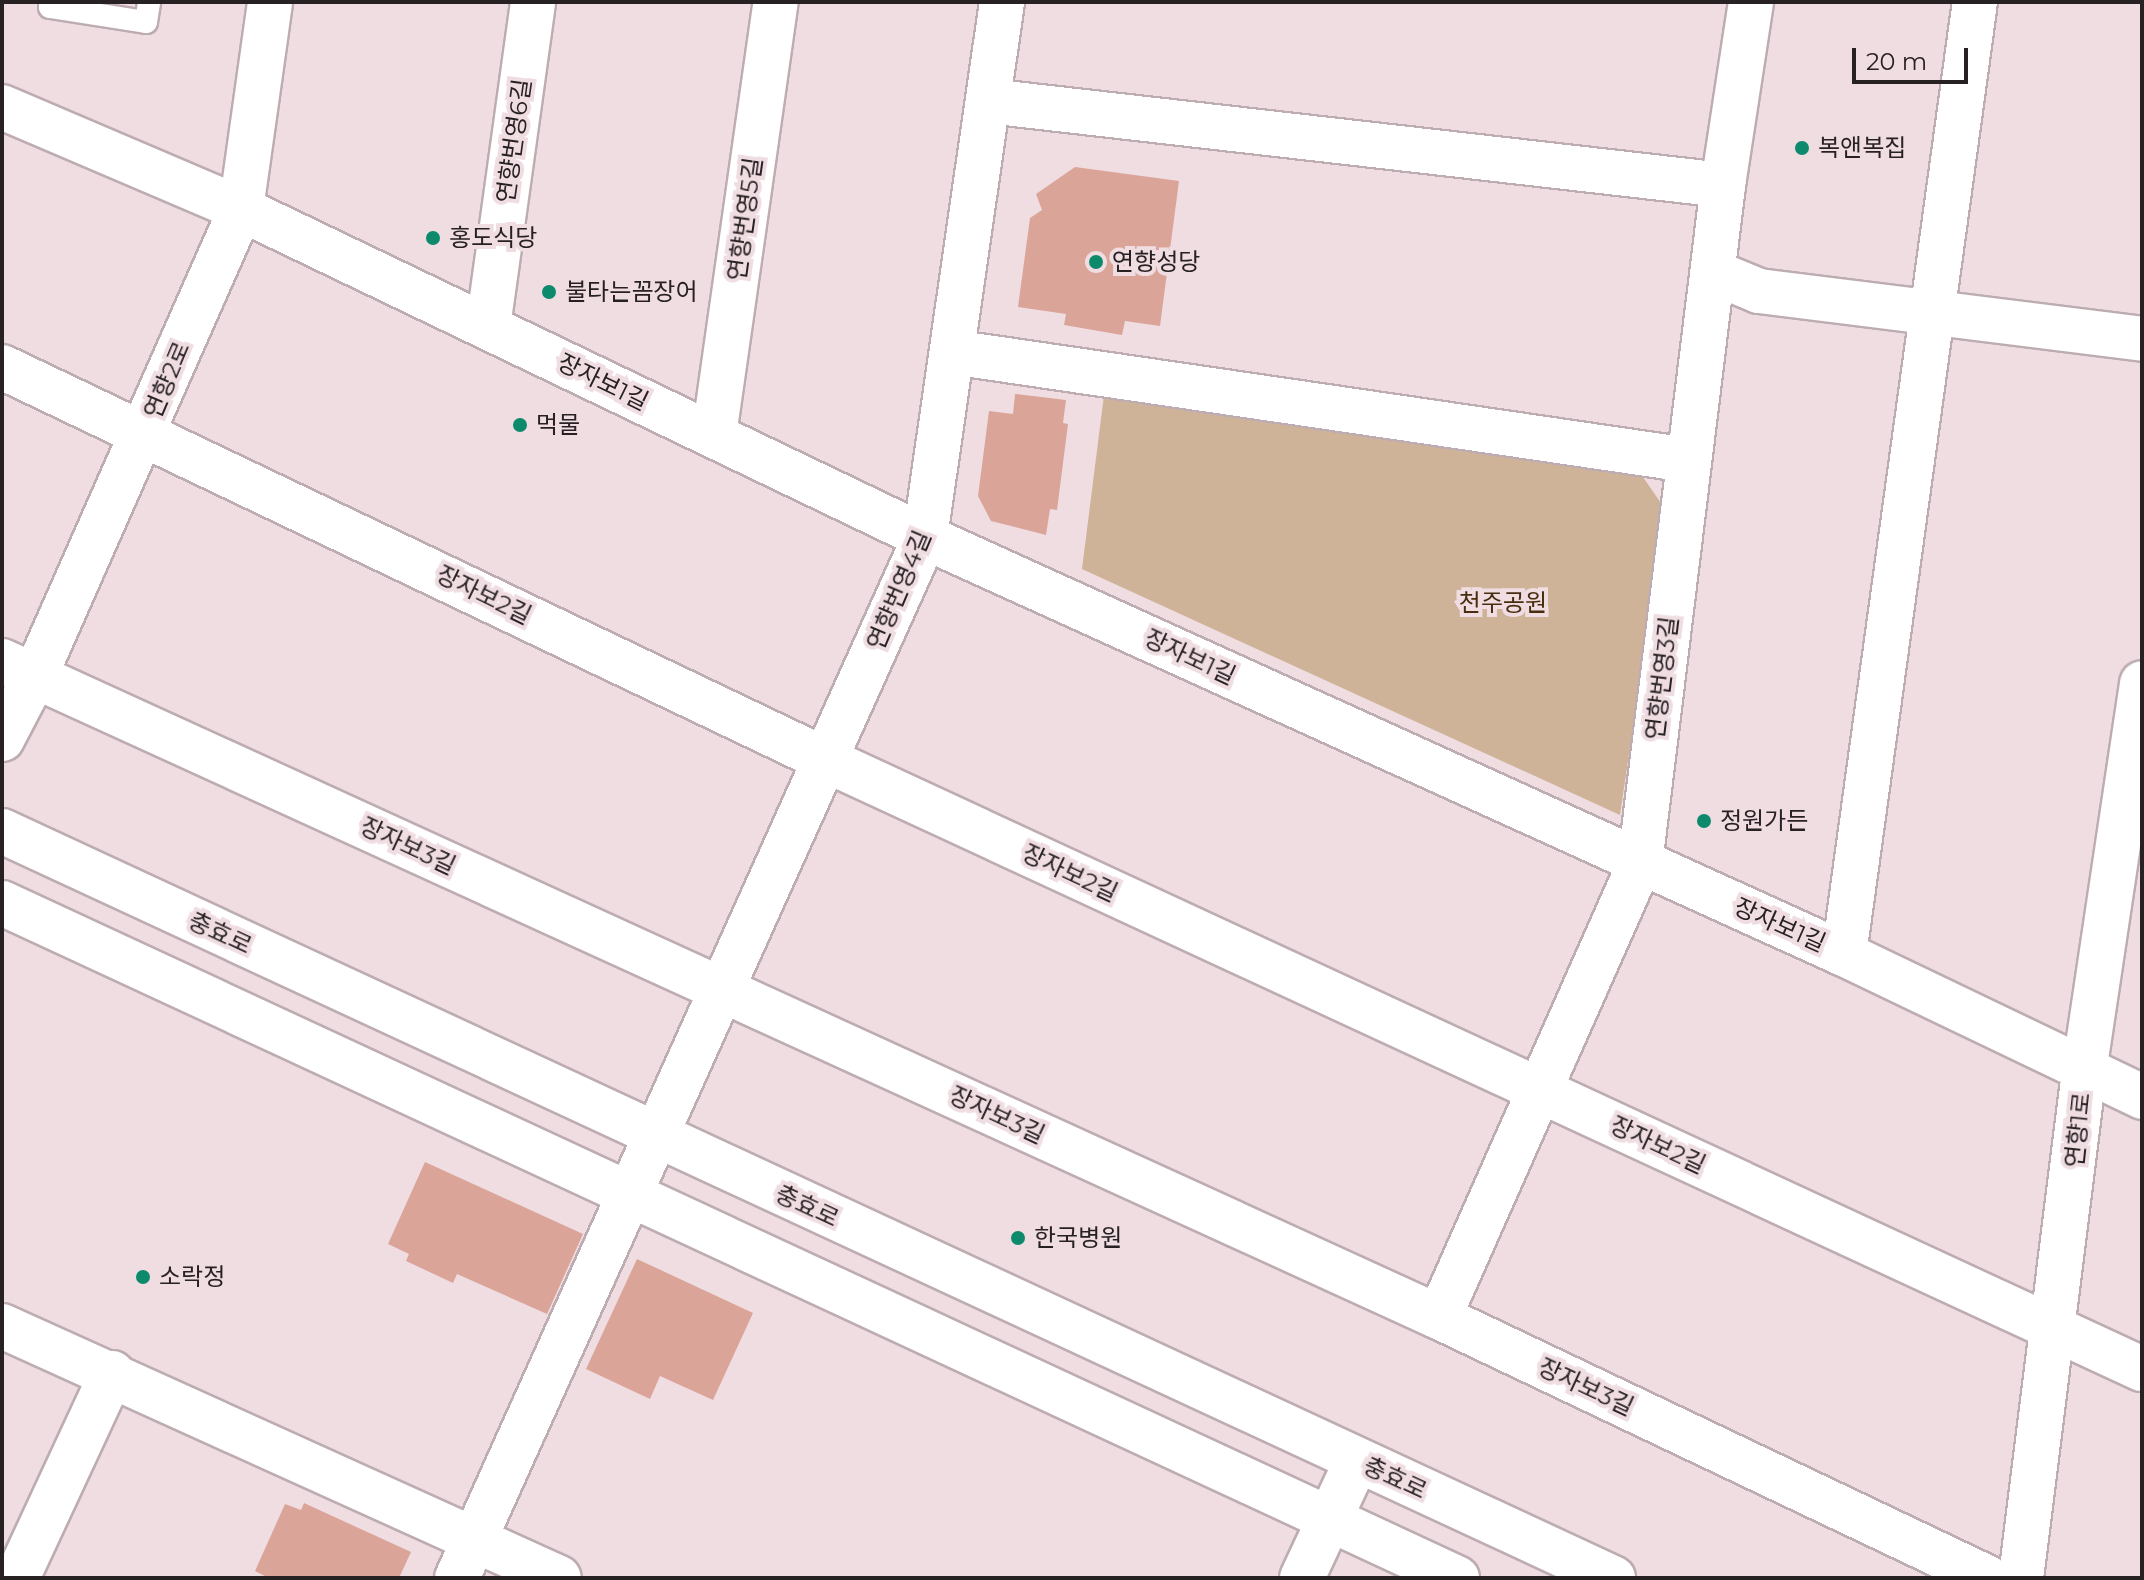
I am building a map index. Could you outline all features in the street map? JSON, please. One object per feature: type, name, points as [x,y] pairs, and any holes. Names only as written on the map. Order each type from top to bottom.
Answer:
[{"type":"street","name":"연향2로","points":[[2,739],[18,669],[144,432],[241,209],[270,2]]},
{"type":"street","name":"연향번영6길","points":[[488,327],[533,2]]},
{"type":"street","name":"연향번영5길","points":[[714,435],[776,2]]},
{"type":"street","name":"연향번영4길","points":[[457,1578],[653,1136],[925,537],[1002,2]]},
{"type":"street","name":"연향번영3길","points":[[1439,1317],[1640,863],[1723,185],[1751,2]]},
{"type":"street","points":[[1844,954],[1975,2]]},
{"type":"street","points":[[988,101],[1723,185]]},
{"type":"street","name":"장자보1길","points":[[2,107],[241,209],[925,537],[1844,954],[2084,1072],[2142,1097]]},
{"type":"street","points":[[1713,272],[1759,291],[2142,339]]},
{"type":"street","points":[[952,352],[1688,460]]},
{"type":"street","name":"장자보2길","points":[[2,367],[144,432],[824,759],[2142,1369]]},
{"type":"street","name":"장자보3길","points":[[18,669],[1439,1317],[1988,1578]]},
{"type":"street","name":"연향1로","points":[[2021,1578],[2056,1329],[2084,1072],[2142,683]]},
{"type":"street","name":"충효로","points":[[2,831],[653,1136],[1613,1578]]},
{"type":"street","points":[[2,903],[1457,1578]]},
{"type":"street","points":[[2,1326],[112,1373],[559,1578]]},
{"type":"street","points":[[17,1578],[112,1373]]},
{"type":"street","points":[[1302,1578],[1357,1460]]},
{"type":"lane","points":[[51,2],[50,7],[146,22],[149,2]]},
{"type":"green space","name":"천주공원","points":[[1104,395],[1643,477],[1665,509],[1620,815],[1082,569]]},
{"type":"building","name":"연향성당","points":[[1075,167],[1179,181],[1160,326],[1125,321],[1122,335],[1064,325],[1066,314],[1018,307],[1030,218],[1042,210],[1036,194]]},
{"type":"building","points":[[1015,394],[1066,400],[1063,423],[1068,424],[1057,510],[1050,509],[1046,535],[991,521],[978,496],[989,411],[1013,414]]},
{"type":"building","points":[[425,1162],[583,1234],[547,1314],[457,1274],[453,1283],[406,1261],[409,1254],[388,1244]]},
{"type":"building","points":[[637,1259],[753,1313],[713,1400],[660,1376],[650,1399],[586,1369]]},
{"type":"building","points":[[304,1503],[411,1552],[399,1578],[269,1578],[255,1571],[285,1504],[301,1510]]},
{"type":"place","name":"복앤복집","points":[[1802,148]]},
{"type":"place","name":"홍도식당","points":[[433,238]]},
{"type":"place","name":"연향성당","points":[[1096,262]]},
{"type":"place","name":"불타는꼼장어","points":[[549,292]]},
{"type":"place","name":"먹물","points":[[520,425]]},
{"type":"place","name":"정원가든","points":[[1704,821]]},
{"type":"place","name":"한국병원","points":[[1018,1238]]},
{"type":"place","name":"소락정","points":[[143,1277]]}]
